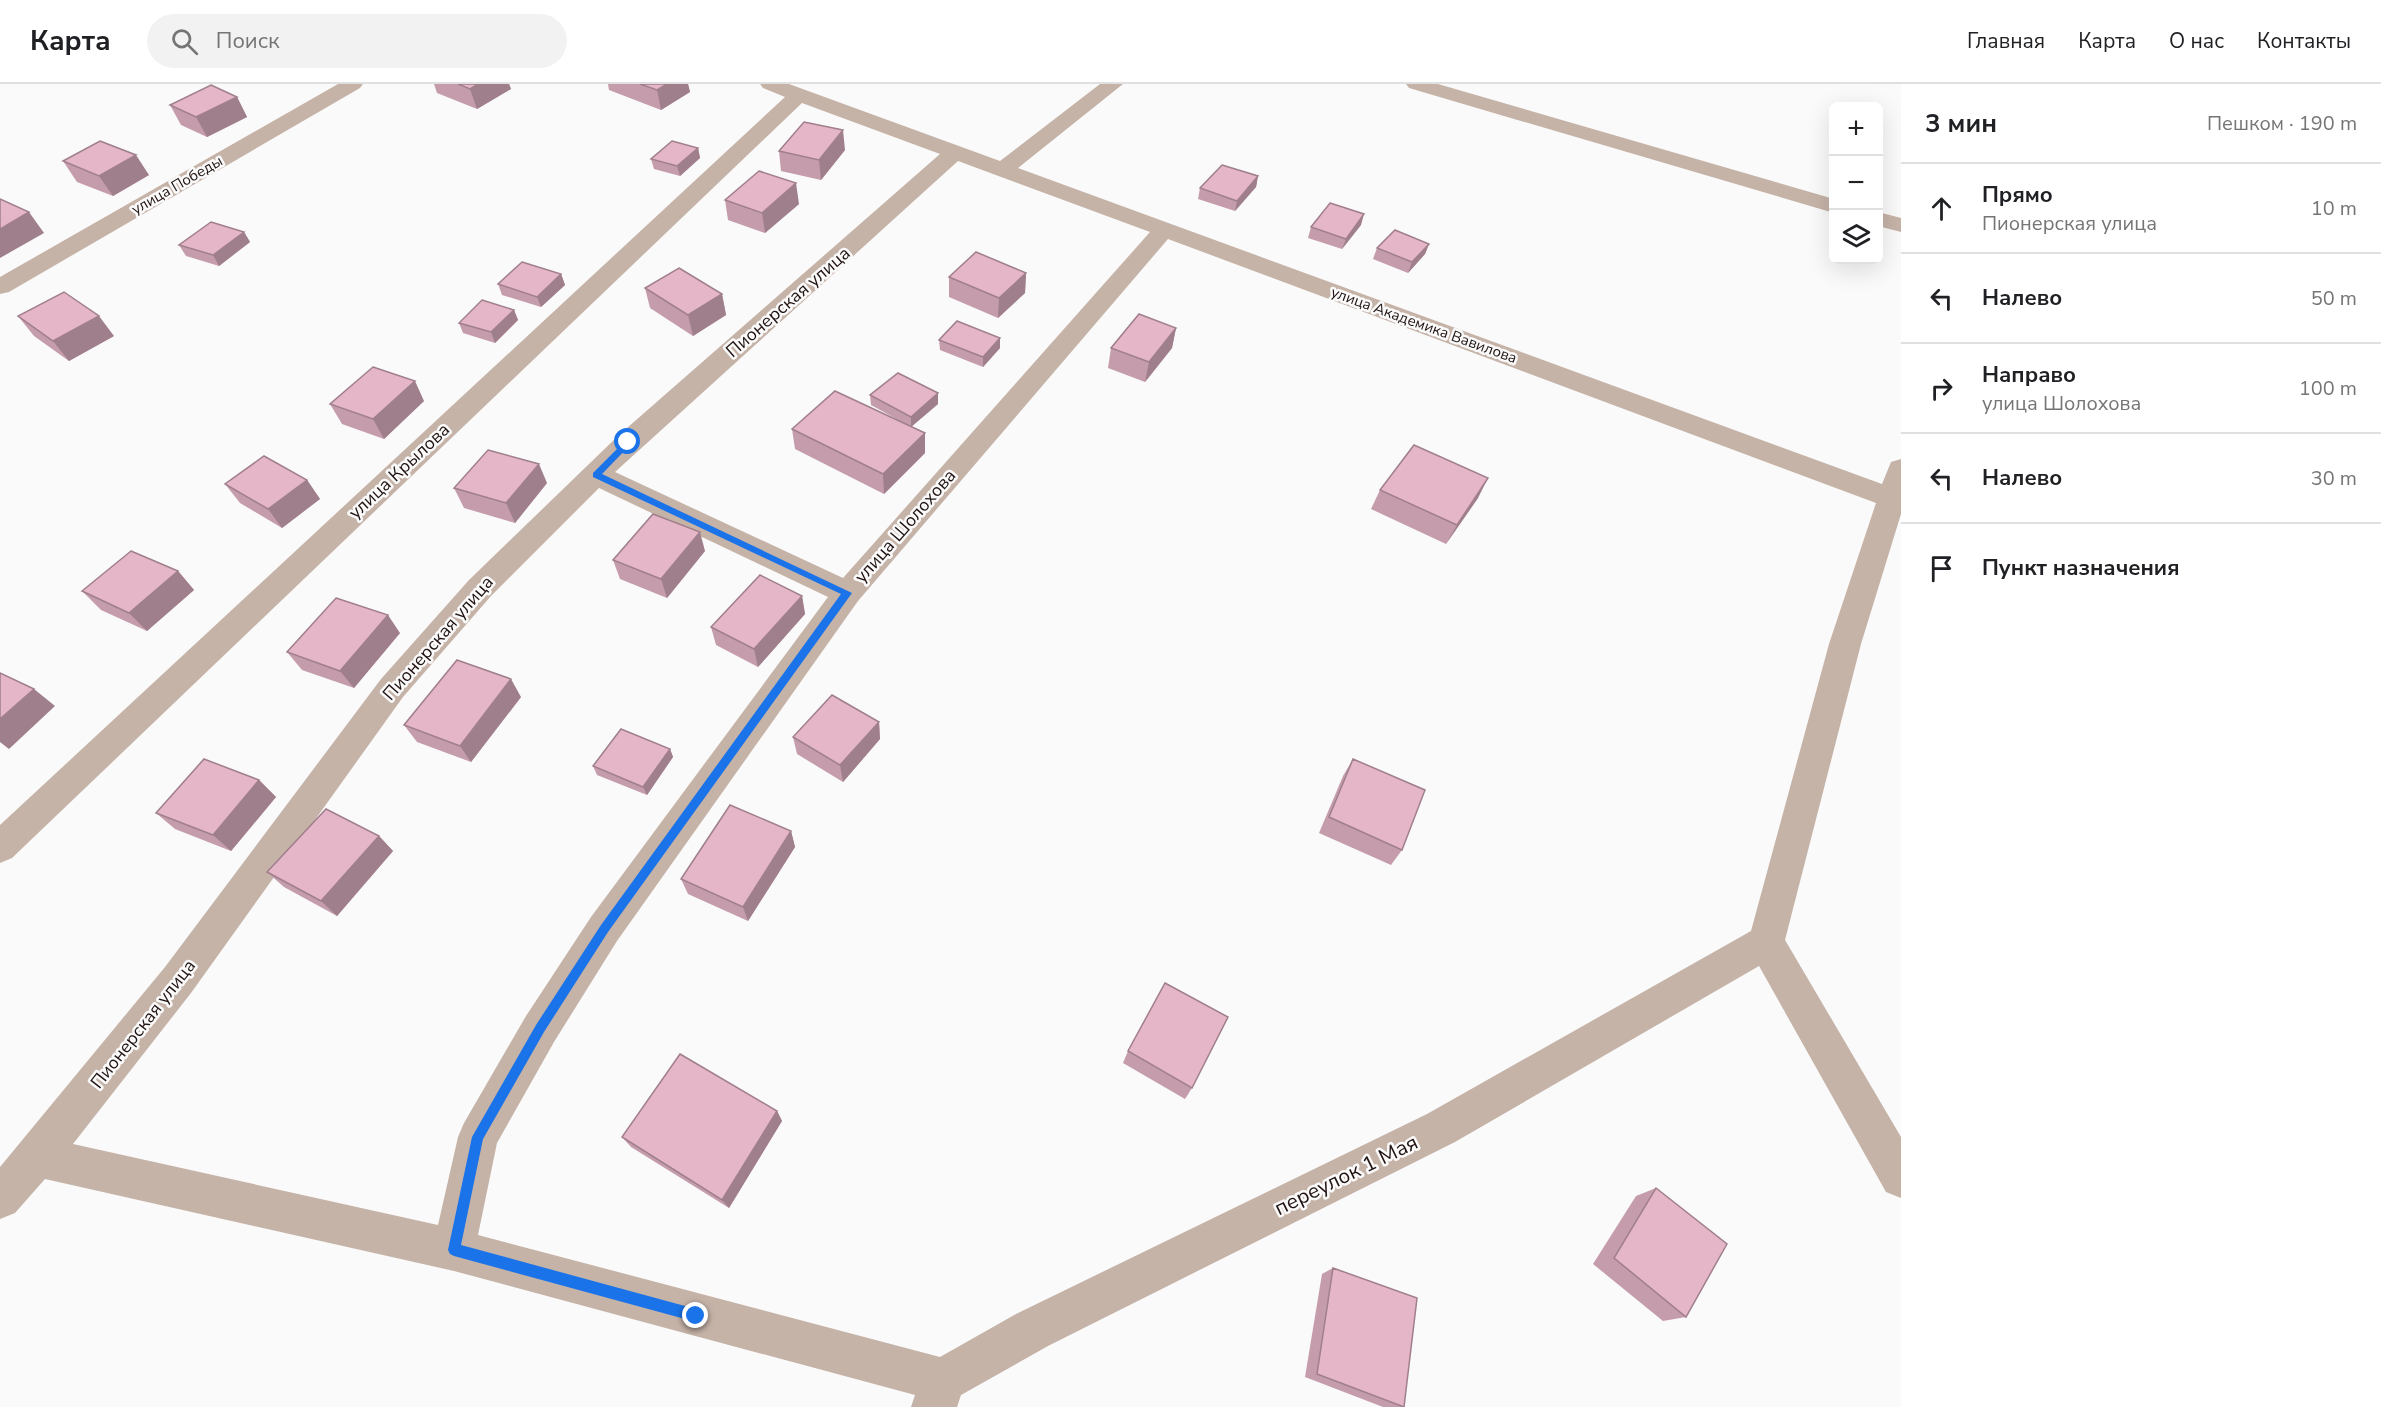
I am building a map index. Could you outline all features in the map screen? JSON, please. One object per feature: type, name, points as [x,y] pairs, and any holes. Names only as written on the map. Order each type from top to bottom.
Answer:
[{"type":"street","name":"улица Победы","points":[[0,286],[353,84]]},
{"type":"street","name":"улица Академика Вавилова","points":[[770,84],[1165,229],[1896,484]]},
{"type":"street","points":[[1003,169],[1113,84]]},
{"type":"street","points":[[1416,84],[1829,205]]},
{"type":"street","name":"улица Крылова","points":[[0,847],[799,95]]},
{"type":"street","name":"Пионерская улица","points":[[0,1198],[37,1157],[185,971],[392,688],[480,588],[637,434],[956,152]]},
{"type":"street","points":[[1883,220],[1901,225]]},
{"type":"street","name":"улица Шолохова","points":[[454,1250],[478,1137],[540,1029],[604,929],[847,593],[1165,229]]},
{"type":"street","points":[[596,475],[847,593]]},
{"type":"street","points":[[1896,484],[1845,644],[1766,942],[1901,1176]]},
{"type":"street","name":"переулок 1 Мая","points":[[938,1393],[1043,1324],[1441,1128],[1766,942]]},
{"type":"street","points":[[37,1157],[454,1250],[707,1319],[938,1393]]},
{"type":"building","points":[[458,84],[478,84],[470,89]]},
{"type":"building","points":[[640,84],[667,84],[657,90]]},
{"type":"building","points":[[211,85],[237,97],[196,117],[170,105]]},
{"type":"building","points":[[804,122],[843,130],[819,160],[779,151]]},
{"type":"building","points":[[100,141],[136,155],[99,176],[63,161]]},
{"type":"building","points":[[672,141],[698,148],[677,166],[651,159]]},
{"type":"building","points":[[1222,165],[1258,176],[1237,201],[1200,188]]},
{"type":"building","points":[[759,171],[796,183],[762,213],[725,200]]},
{"type":"building","points":[[0,199],[29,212],[0,229]]},
{"type":"building","points":[[1330,203],[1364,214],[1346,239],[1311,227]]},
{"type":"building","points":[[211,222],[244,232],[213,255],[179,245]]},
{"type":"building","points":[[1395,230],[1429,244],[1412,262],[1377,248]]},
{"type":"building","points":[[976,252],[1026,273],[999,298],[949,277]]},
{"type":"building","points":[[522,262],[561,274],[537,297],[498,284]]},
{"type":"building","points":[[679,268],[722,294],[688,315],[645,288]]},
{"type":"building","points":[[64,292],[99,316],[53,341],[18,316]]},
{"type":"building","points":[[482,300],[514,310],[491,332],[459,323]]},
{"type":"building","points":[[1139,314],[1176,328],[1149,362],[1111,348]]},
{"type":"building","points":[[957,321],[1000,338],[983,357],[939,340]]},
{"type":"building","points":[[373,367],[415,381],[373,419],[330,404]]},
{"type":"building","points":[[898,373],[938,393],[911,417],[870,395]]},
{"type":"building","points":[[835,391],[925,433],[883,474],[792,429]]},
{"type":"building","points":[[1414,445],[1488,478],[1457,525],[1380,490]]},
{"type":"building","points":[[488,450],[539,464],[506,503],[454,488]]},
{"type":"building","points":[[264,456],[307,480],[268,509],[225,484]]},
{"type":"building","points":[[653,514],[700,532],[661,579],[613,560]]},
{"type":"building","points":[[131,551],[178,571],[129,613],[82,591]]},
{"type":"building","points":[[760,575],[802,596],[754,649],[711,627]]},
{"type":"building","points":[[336,598],[388,615],[340,671],[287,652]]},
{"type":"building","points":[[457,660],[511,679],[460,746],[404,725]]},
{"type":"building","points":[[0,673],[34,689],[0,719]]},
{"type":"building","points":[[832,695],[879,722],[840,765],[793,737]]},
{"type":"building","points":[[621,729],[670,749],[643,787],[593,766]]},
{"type":"building","points":[[204,759],[259,780],[213,835],[156,813]]},
{"type":"building","points":[[1353,759],[1425,790],[1402,850],[1329,817]]},
{"type":"building","points":[[730,805],[791,831],[743,907],[681,879]]},
{"type":"building","points":[[326,809],[379,836],[321,901],[267,872]]},
{"type":"building","points":[[1165,983],[1228,1017],[1192,1088],[1128,1051]]},
{"type":"building","points":[[680,1054],[777,1111],[722,1200],[622,1137]]},
{"type":"building","points":[[1656,1188],[1727,1244],[1686,1317],[1614,1258]]},
{"type":"building","points":[[1333,1268],[1417,1298],[1404,1407],[1317,1374]]},
{"type":"route","points":[[628,442],[596,475],[847,593],[604,929],[540,1029],[478,1137],[454,1250],[696,1316]]}]
